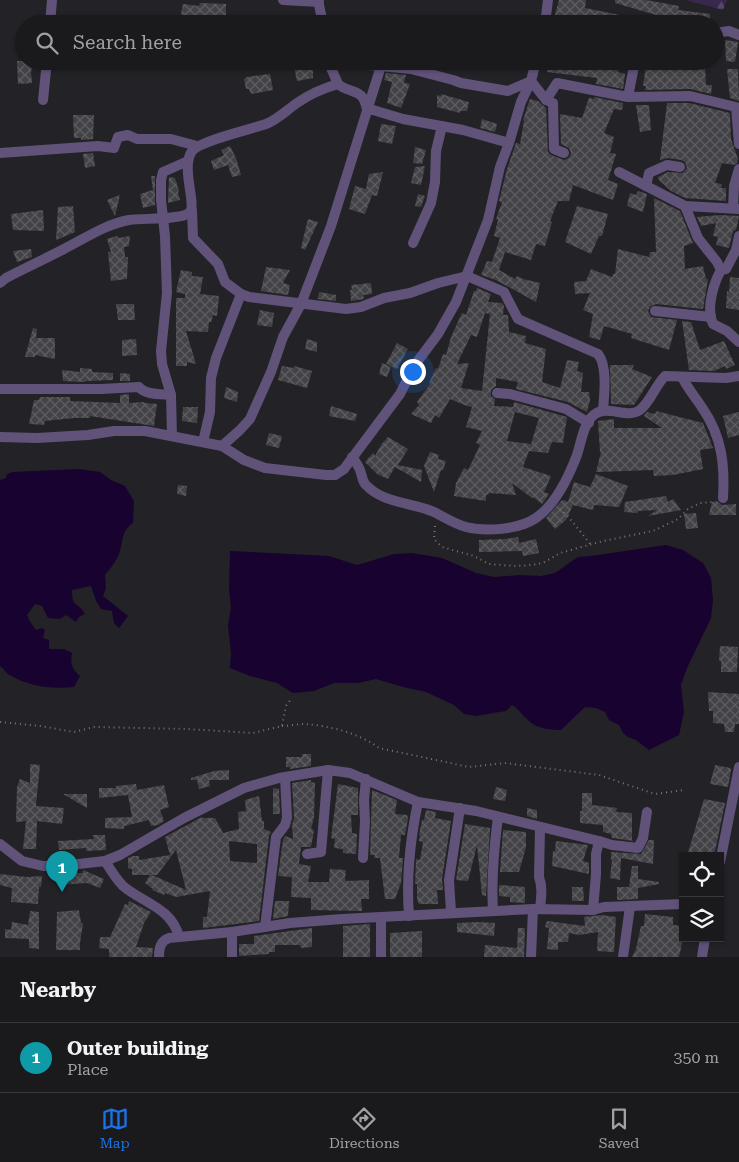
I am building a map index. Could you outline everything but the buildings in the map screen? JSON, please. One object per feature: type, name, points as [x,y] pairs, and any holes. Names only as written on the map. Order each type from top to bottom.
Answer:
[{"type":"street","points":[[51,15],[52,0]]},
{"type":"street","points":[[283,0],[319,1],[321,15]]},
{"type":"street","points":[[546,15],[548,0]]},
{"type":"street","points":[[724,32],[729,31],[739,36]]},
{"type":"street","points":[[43,100],[46,70]]},
{"type":"street","points":[[332,70],[342,88],[358,93],[363,97],[368,110]]},
{"type":"street","points":[[222,446],[250,419],[271,372],[283,337],[301,304],[331,226],[380,70]]},
{"type":"street","points":[[415,70],[461,83],[508,91],[530,81]]},
{"type":"street","points":[[0,437],[37,438],[88,436],[130,431],[145,432],[222,446],[244,460],[265,468],[326,475],[335,474],[344,469],[400,394],[414,366],[438,334],[456,302],[488,220],[500,167],[533,70]]},
{"type":"street","points":[[628,98],[633,70]]},
{"type":"street","points":[[530,81],[546,100],[553,103],[554,149],[564,153]]},
{"type":"street","points":[[546,100],[557,83],[628,98],[690,96],[736,107],[739,144]]},
{"type":"street","points":[[338,84],[312,94],[268,123],[197,146],[193,150],[188,160],[187,176],[192,203],[193,238],[218,264],[225,282],[241,294],[249,297],[301,304],[318,304],[339,309],[356,308],[384,298],[410,293],[438,283],[467,276],[504,292],[518,319],[598,354],[604,369],[604,412]]},
{"type":"street","points":[[368,110],[442,126],[509,144]]},
{"type":"street","points":[[413,244],[431,203],[435,182],[436,151],[442,126]]},
{"type":"street","points":[[0,153],[98,146],[114,148],[118,137],[128,135],[137,138],[171,139],[197,146]]},
{"type":"street","points":[[172,436],[171,395],[162,364],[161,351],[167,293],[164,217],[161,192],[163,172],[188,160]]},
{"type":"street","points":[[646,186],[649,173],[667,165],[680,167]]},
{"type":"street","points":[[619,172],[685,206],[736,208],[734,186],[739,169]]},
{"type":"street","points":[[685,206],[698,238],[721,270]]},
{"type":"street","points":[[2,279],[121,222],[180,217],[190,213],[192,210]]},
{"type":"street","points":[[739,236],[736,250],[726,269],[721,270],[714,286],[711,317],[713,324],[728,331],[739,342]]},
{"type":"street","points":[[203,442],[210,412],[211,378],[216,358],[241,294]]},
{"type":"street","points":[[655,311],[711,317]]},
{"type":"street","points":[[352,457],[364,482],[376,493],[393,501],[422,506],[466,527],[482,529],[505,528],[536,518],[552,502],[567,477],[589,422],[596,414],[604,412],[631,413],[639,410],[665,376],[726,378],[739,376]]},
{"type":"street","points":[[682,376],[686,387],[704,410],[723,454],[723,498]]},
{"type":"street","points":[[0,389],[139,387],[147,393],[171,395]]},
{"type":"street","points":[[496,393],[566,409],[589,422]]},
{"type":"street","points":[[722,852],[739,767]]},
{"type":"street","points":[[307,854],[321,852],[328,770]]},
{"type":"street","points":[[0,844],[22,860],[42,866],[61,866],[104,861],[120,855],[184,818],[244,788],[285,777],[328,770],[350,773],[418,802],[460,808],[599,841],[612,846],[638,848],[643,838],[647,812]]},
{"type":"street","points":[[265,927],[276,837],[287,818],[285,777]]},
{"type":"street","points":[[363,858],[366,779]]},
{"type":"street","points":[[409,916],[407,886],[410,838],[418,802]]},
{"type":"street","points":[[451,912],[449,880],[460,808]]},
{"type":"street","points":[[493,911],[492,875],[498,817]]},
{"type":"street","points":[[531,957],[536,909],[542,889],[539,877],[540,828]]},
{"type":"street","points":[[593,910],[596,854],[599,841]]},
{"type":"street","points":[[104,861],[122,885],[165,914],[174,923],[179,937]]},
{"type":"street","points":[[159,957],[160,944],[165,939],[265,927],[451,912],[536,909],[593,910],[604,907],[679,904]]},
{"type":"street","points":[[623,957],[630,907]]},
{"type":"street","points":[[380,957],[381,917]]},
{"type":"street","points":[[232,932],[232,957]]},
{"type":"street","points":[[702,957],[704,942]]},
{"type":"path","points":[[437,514],[434,539],[438,545],[474,556],[489,564],[516,566],[543,563],[560,554],[620,536],[632,536],[652,531],[678,519],[688,509],[723,498]]},
{"type":"path","points":[[552,502],[567,515],[591,545]]},
{"type":"path","points":[[282,726],[286,706],[292,698]]},
{"type":"path","points":[[0,722],[74,732],[94,727],[187,729],[253,733],[282,726],[305,724],[340,731],[367,740],[379,748],[469,767],[505,763],[599,775],[655,794],[684,790]]},
{"type":"green space","points":[[686,0],[727,0],[723,10]]},
{"type":"shaded area","points":[[79,469],[100,472],[111,480],[125,486],[134,501],[133,523],[125,532],[119,554],[105,575],[106,588],[103,596],[128,616],[119,628],[114,623],[112,611],[101,609],[91,586],[72,590],[74,603],[85,614],[79,617],[76,622],[66,615],[60,619],[48,618],[42,606],[35,604],[27,615],[29,620],[36,630],[42,628],[45,630],[43,638],[49,640],[49,649],[64,649],[72,653],[72,666],[80,676],[74,687],[40,686],[16,678],[0,666],[0,480],[13,472]]},
{"type":"shaded area","points":[[666,545],[683,550],[703,563],[711,578],[713,600],[711,618],[681,685],[684,712],[679,735],[649,750],[636,740],[628,737],[623,733],[619,725],[609,720],[605,712],[596,708],[585,707],[561,730],[552,730],[534,725],[512,705],[506,711],[477,716],[464,714],[454,705],[426,692],[376,679],[358,683],[334,683],[314,691],[293,693],[277,683],[250,676],[230,668],[231,654],[228,625],[231,608],[229,588],[230,551],[329,556],[357,565],[394,554],[412,553],[442,558],[476,573],[494,577],[541,576],[555,573],[578,557]]},
{"type":"place","name":"Outer building","points":[[62,892]]}]
